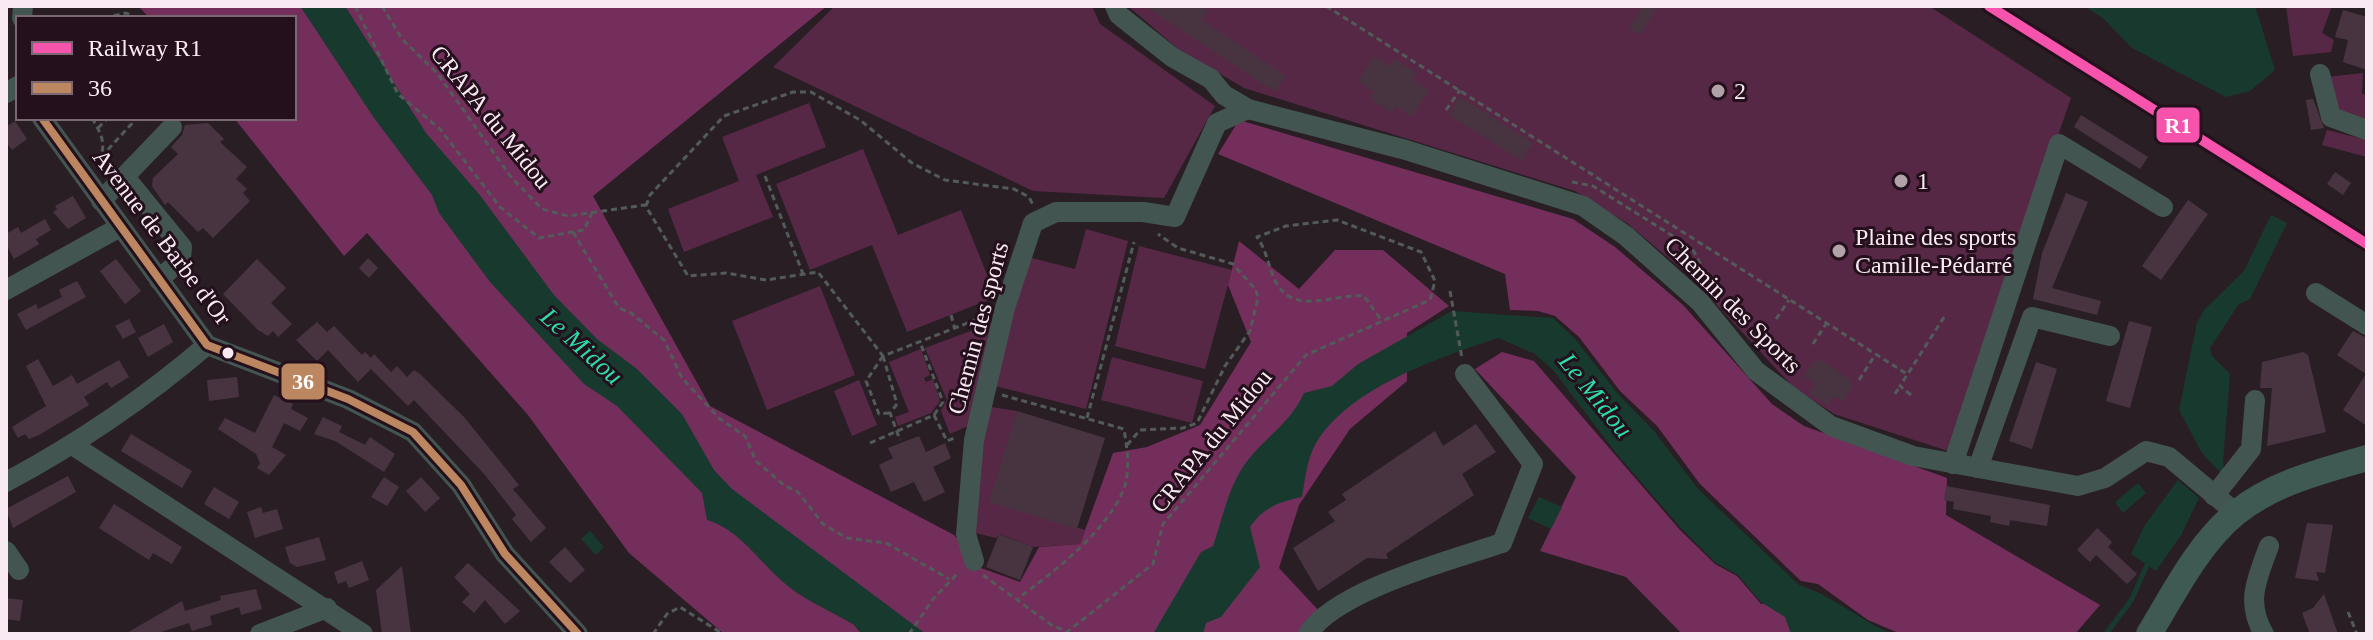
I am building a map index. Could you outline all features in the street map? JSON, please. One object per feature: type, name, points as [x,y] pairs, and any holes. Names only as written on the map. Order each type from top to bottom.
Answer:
[{"type":"main road","points":[[2149,634],[2190,567],[2236,513],[2274,490],[2359,463]]},
{"type":"street","name":"Chemin des Sports","points":[[1115,6],[1119,15],[1172,57],[1211,79],[1224,95],[1248,109],[1406,150],[1583,206],[1626,236],[1700,302],[1756,371],[1790,399],[1831,426],[1913,456],[2078,486],[2105,478],[2146,451],[2169,457],[2236,513]]},
{"type":"street","points":[[2320,74],[2331,117],[2367,130]]},
{"type":"street","points":[[1040,220],[1056,212],[1145,213],[1175,217],[1217,123],[1248,109]]},
{"type":"street","name":"Avenue de Barbe d'Or","points":[[43,120],[207,345],[348,399],[413,432],[461,485],[505,554],[578,634]]},
{"type":"street","points":[[101,201],[172,127]]},
{"type":"street","points":[[1953,464],[2059,144],[2163,207]]},
{"type":"street","points":[[125,177],[182,247],[181,259],[159,280]]},
{"type":"street","name":"Chemin des sports","points":[[972,563],[966,534],[974,440],[1005,308],[1033,223],[1040,220]]},
{"type":"street","points":[[6,290],[120,227]]},
{"type":"street","points":[[2316,293],[2367,325]]},
{"type":"street","points":[[1978,468],[2032,317],[2110,336]]},
{"type":"street","points":[[6,482],[74,446],[155,391],[207,345]]},
{"type":"street","points":[[1308,634],[1314,624],[1375,586],[1502,543],[1533,464],[1465,374]]},
{"type":"street","points":[[2211,493],[2251,449],[2255,400]]},
{"type":"street","points":[[74,446],[363,634]]},
{"type":"street","points":[[2264,634],[2252,612],[2251,599],[2269,546]]},
{"type":"street","points":[[6,551],[19,570]]},
{"type":"street","points":[[260,634],[327,608]]},
{"type":"path","name":"CRAPA du Midou","points":[[355,6],[398,94],[440,129],[500,207],[539,238],[573,232]]},
{"type":"path","name":"CRAPA du Midou","points":[[382,6],[402,39],[437,73],[511,177],[542,209],[568,216],[646,206]]},
{"type":"path","points":[[1326,6],[1907,374]]},
{"type":"path","points":[[113,16],[126,13],[133,16]]},
{"type":"path","points":[[1446,110],[1460,90]]},
{"type":"path","points":[[1005,308],[883,356],[866,381],[879,414],[890,413],[897,404],[883,356],[818,272],[766,280],[726,273],[688,276],[646,206],[650,195],[724,116],[793,92],[811,92],[860,120],[912,163],[945,180],[1014,189],[1029,197],[1040,220]]},
{"type":"path","points":[[93,120],[103,137],[101,157]]},
{"type":"path","points":[[98,128],[106,120]]},
{"type":"path","points":[[94,164],[135,120]]},
{"type":"path","points":[[765,176],[803,274]]},
{"type":"path","points":[[593,211],[584,230],[573,232],[619,308],[631,313],[664,340],[682,378],[720,419],[745,436],[756,461],[785,486],[798,492],[812,514],[847,538],[886,543],[949,579]]},
{"type":"path","points":[[1127,445],[1140,430],[1183,428],[1197,423],[1225,366],[1250,331],[1258,298],[1256,290],[1233,264],[1178,248],[1143,227],[1145,213]]},
{"type":"path","name":"CRAPA du Midou","points":[[972,563],[1016,599],[1067,632],[1153,564],[1163,524],[1306,355],[1353,337],[1381,320],[1430,300],[1435,281],[1421,252],[1337,220],[1286,226],[1257,237],[1275,282],[1286,295],[1311,304],[1347,294],[1364,296],[1381,320]]},
{"type":"path","points":[[1087,418],[1134,242]]},
{"type":"path","points":[[1450,291],[1465,374]]},
{"type":"path","points":[[1776,319],[1789,300]]},
{"type":"path","points":[[1895,394],[1946,314]]},
{"type":"path","points":[[951,315],[955,329]]},
{"type":"path","points":[[1813,344],[1826,324]]},
{"type":"path","points":[[870,443],[934,415],[943,402],[920,342]]},
{"type":"path","points":[[1859,380],[1875,355]]},
{"type":"path","points":[[925,380],[933,377]]},
{"type":"path","points":[[1900,386],[1911,395]]},
{"type":"path","points":[[893,391],[900,390]]},
{"type":"path","points":[[987,391],[1124,429],[1127,445]]},
{"type":"path","points":[[868,403],[874,401]]},
{"type":"path","points":[[890,413],[900,440]]},
{"type":"path","points":[[934,415],[947,441],[979,428]]},
{"type":"path","name":"CRAPA du Midou","points":[[1016,599],[1088,540],[1119,497],[1125,484],[1127,445]]},
{"type":"path","points":[[909,634],[949,579],[972,563]]},
{"type":"path","points":[[653,634],[667,614],[680,607],[723,634]]},
{"type":"path","points":[[2348,612],[2357,634]]},
{"type":"shaded area","points":[[138,6],[827,6],[593,196],[710,406],[954,535],[981,568],[1020,582],[1039,547],[1080,544],[1113,453],[1147,447],[1200,425],[1251,342],[1228,285],[1239,241],[1299,289],[1335,250],[1383,250],[1449,306],[1407,333],[1407,381],[1350,429],[1299,505],[1279,568],[1319,611],[1299,634],[724,634],[629,553],[528,415],[367,233],[344,256],[236,120],[296,120],[296,16],[148,16]]},
{"type":"shaded area","points":[[835,6],[1092,6],[1100,24],[1215,106],[1164,198],[1033,191],[773,67]]},
{"type":"shaded area","name":"Plaine des sports Camille-Pédarré","points":[[1128,6],[1929,6],[2071,98],[1948,451],[1834,414],[1793,387],[1692,278],[1628,224],[1575,191],[1244,88],[1178,49]]},
{"type":"shaded area","points":[[2286,6],[2332,6],[2322,33],[2334,40],[2331,52],[2293,56]]},
{"type":"shaded area","points":[[2363,73],[2362,94],[2367,95],[2367,126],[2338,118],[2326,77]]},
{"type":"shaded area","points":[[809,103],[826,147],[756,175],[773,217],[684,252],[668,209],[739,181],[722,137]]},
{"type":"shaded area","points":[[1239,120],[1573,219],[1615,247],[1683,305],[1772,404],[1804,426],[1947,478],[1946,515],[2100,605],[2075,634],[1901,634],[1868,620],[1818,584],[1801,581],[1700,484],[1657,426],[1620,391],[1579,337],[1555,316],[1538,311],[1510,310],[1505,274],[1218,154]]},
{"type":"shaded area","points":[[2327,130],[2367,140],[2367,157],[2322,145]]},
{"type":"shaded area","points":[[863,149],[898,235],[961,210],[996,297],[907,332],[872,245],[810,270],[776,184]]},
{"type":"shaded area","points":[[1086,229],[1128,241],[1086,409],[995,386],[1028,257],[1075,269]]},
{"type":"shaded area","points":[[1139,246],[1232,270],[1205,369],[1115,346]]},
{"type":"shaded area","points":[[820,286],[855,375],[767,410],[732,321]]},
{"type":"shaded area","points":[[992,323],[970,425],[950,434],[941,411],[947,400],[925,348]]},
{"type":"shaded area","points":[[921,349],[930,375],[924,378],[926,382],[933,379],[940,401],[931,413],[898,426],[895,417],[909,412],[889,362]]},
{"type":"shaded area","points":[[1502,352],[1534,361],[1680,530],[1715,564],[1737,576],[1761,604],[1777,603],[1837,634],[1682,634],[1626,577],[1540,551],[1576,477],[1475,369]]},
{"type":"shaded area","points":[[1112,357],[1203,381],[1192,423],[1101,400]]},
{"type":"shaded area","points":[[859,380],[877,425],[852,436],[834,391]]},
{"type":"shaded area","points":[[991,407],[1017,411],[991,502],[1085,530],[1080,544],[1033,547],[1000,534],[996,538],[971,532],[981,439]]},
{"type":"water","name":"Le Midou","points":[[300,6],[345,6],[426,133],[479,194],[554,295],[597,339],[637,369],[682,414],[714,470],[732,489],[926,634],[861,634],[854,625],[789,587],[741,540],[707,520],[702,493],[617,406],[584,384],[490,282],[439,213],[432,195],[374,118]]},
{"type":"water","points":[[2084,6],[2255,6],[2275,70],[2250,91],[2226,97],[2132,48],[2104,19]]},
{"type":"water","points":[[2271,215],[2287,223],[2250,299],[2238,305],[2210,348],[2212,356],[2230,374],[2223,462],[2225,477],[2202,453],[2179,410],[2197,323],[2204,310],[2244,271]]},
{"type":"water","name":"Le Midou","points":[[1452,311],[1553,318],[1576,340],[1618,394],[1654,431],[1698,489],[1799,585],[1824,595],[1892,634],[1791,634],[1785,617],[1761,602],[1738,575],[1716,563],[1681,528],[1616,453],[1553,370],[1535,354],[1498,338],[1424,365],[1350,406],[1331,423],[1316,443],[1308,462],[1302,497],[1273,506],[1250,527],[1260,567],[1221,617],[1206,623],[1203,634],[1153,634],[1201,552],[1213,546],[1241,469],[1292,412],[1304,393],[1332,386],[1358,364]]},
{"type":"water","points":[[2178,480],[2199,498],[2181,535],[2156,571],[2131,554],[2145,525]]},
{"type":"water","points":[[2138,483],[2146,493],[2123,513],[2115,502]]},
{"type":"water","points":[[1539,497],[1562,507],[1551,529],[1528,518]]},
{"type":"water","points":[[590,531],[604,547],[596,555],[581,539]]},
{"type":"building","points":[[1145,6],[1200,6],[1208,11],[1202,20],[1286,76],[1275,92]]},
{"type":"building","points":[[1643,6],[1658,6],[1640,35],[1629,28]]},
{"type":"building","points":[[2343,10],[2367,17],[2367,70],[2343,62],[2348,40],[2335,37]]},
{"type":"building","points":[[1374,56],[1390,66],[1395,59],[1417,73],[1412,80],[1429,90],[1412,117],[1396,106],[1392,113],[1370,98],[1374,92],[1358,81]]},
{"type":"building","points":[[1460,97],[1533,143],[1522,161],[1449,115]]},
{"type":"building","points":[[2313,99],[2324,128],[2311,130],[2306,100]]},
{"type":"building","points":[[2081,115],[2148,157],[2140,169],[2074,127]]},
{"type":"building","points":[[15,121],[27,139],[12,150],[6,142],[6,127]]},
{"type":"building","points":[[208,123],[224,139],[220,142],[247,167],[236,179],[247,189],[243,193],[250,201],[213,238],[203,228],[198,232],[168,202],[165,205],[152,186],[153,178],[178,154],[171,147],[182,135],[185,125]]},
{"type":"building","points":[[2335,172],[2351,183],[2343,195],[2327,184]]},
{"type":"building","points":[[2066,193],[2088,202],[2052,288],[2101,301],[2097,315],[2033,299],[2042,253]]},
{"type":"building","points":[[73,196],[86,218],[68,229],[53,212],[57,209],[55,206]]},
{"type":"building","points":[[2188,200],[2208,214],[2161,280],[2142,266]]},
{"type":"building","points":[[45,219],[51,230],[36,239],[39,244],[14,259],[6,244],[6,234],[18,227],[21,233]]},
{"type":"building","points":[[368,258],[378,268],[369,278],[359,268]]},
{"type":"building","points":[[116,259],[141,291],[125,304],[100,271]]},
{"type":"building","points":[[257,259],[286,288],[271,303],[292,324],[278,337],[273,331],[268,336],[258,330],[223,294]]},
{"type":"building","points":[[77,281],[86,297],[26,330],[17,314],[36,304],[38,309],[62,297],[59,290]]},
{"type":"building","points":[[129,319],[136,332],[123,339],[115,326]]},
{"type":"building","points":[[2129,321],[2152,327],[2130,408],[2106,401]]},
{"type":"building","points":[[317,322],[327,332],[334,326],[362,355],[365,352],[371,358],[374,354],[391,372],[397,366],[407,377],[414,370],[420,374],[464,417],[519,485],[513,489],[546,528],[531,542],[512,519],[516,515],[485,475],[414,400],[408,406],[371,369],[358,382],[328,350],[317,361],[296,340]]},
{"type":"building","points":[[164,324],[173,342],[148,357],[138,338]]},
{"type":"building","points":[[2353,331],[2367,338],[2367,426],[2343,410],[2366,374],[2337,355]]},
{"type":"building","points":[[2303,352],[2308,355],[2326,432],[2267,446],[2272,388],[2260,388],[2262,362]]},
{"type":"building","points":[[38,359],[53,386],[72,375],[77,384],[119,360],[129,377],[111,388],[107,382],[84,397],[89,405],[39,435],[29,439],[25,434],[18,438],[12,427],[46,406],[26,366]]},
{"type":"building","points":[[1821,360],[1851,380],[1852,385],[1843,402],[1834,396],[1828,405],[1809,393],[1815,384],[1804,376],[1813,362]]},
{"type":"building","points":[[2036,362],[2057,369],[2032,449],[2009,441]]},
{"type":"building","points":[[237,377],[239,397],[209,401],[207,380]]},
{"type":"building","points":[[274,395],[293,404],[291,409],[308,418],[300,431],[284,423],[272,447],[286,455],[269,475],[257,468],[260,463],[256,454],[218,429],[225,418],[255,433]]},
{"type":"building","points":[[1017,411],[1105,438],[1077,529],[989,502]]},
{"type":"building","points":[[323,417],[342,426],[339,432],[365,445],[370,437],[395,454],[384,472],[335,441],[314,434]]},
{"type":"building","points":[[1476,424],[1496,452],[1462,474],[1474,495],[1386,554],[1388,559],[1367,558],[1318,591],[1293,548],[1335,521],[1328,512],[1346,500],[1342,494],[1435,431],[1443,446]]},
{"type":"building","points":[[131,434],[192,471],[182,488],[121,451]]},
{"type":"building","points":[[919,436],[926,452],[945,443],[951,458],[933,467],[945,492],[924,502],[914,482],[891,492],[879,465],[893,458],[888,448]]},
{"type":"building","points":[[68,476],[76,492],[13,528],[6,509]]},
{"type":"building","points":[[384,477],[399,487],[387,506],[371,497]]},
{"type":"building","points":[[421,477],[440,498],[425,512],[406,491]]},
{"type":"building","points":[[1946,486],[2050,505],[2047,526],[2010,520],[2009,526],[1990,522],[1991,516],[1953,509],[1954,502],[1944,500]]},
{"type":"building","points":[[214,487],[239,502],[229,519],[204,504]]},
{"type":"building","points":[[114,504],[182,547],[172,564],[153,553],[149,560],[99,528]]},
{"type":"building","points":[[261,507],[263,513],[277,509],[283,529],[255,538],[247,512]]},
{"type":"building","points":[[2307,523],[2333,525],[2325,573],[2316,572],[2319,581],[2295,578]]},
{"type":"building","points":[[2097,528],[2112,542],[2108,547],[2137,574],[2127,584],[2096,555],[2090,562],[2077,550]]},
{"type":"building","points":[[999,534],[1033,547],[1020,580],[986,567]]},
{"type":"building","points":[[319,537],[326,560],[297,567],[290,563],[285,547]]},
{"type":"building","points":[[565,547],[585,570],[570,583],[549,562]]},
{"type":"building","points":[[362,561],[369,580],[349,588],[346,581],[338,584],[334,572]]},
{"type":"building","points":[[468,563],[520,611],[505,624],[485,600],[474,613],[462,602],[470,594],[454,577]]},
{"type":"building","points":[[402,566],[411,634],[382,634],[376,590]]},
{"type":"building","points":[[256,589],[262,609],[241,615],[239,607],[210,616],[212,625],[192,631],[189,623],[155,634],[125,634],[182,601],[185,611],[221,600],[220,596]]},
{"type":"building","points":[[2324,594],[2338,634],[2310,634],[2302,613],[2313,608]]},
{"type":"building","points":[[6,598],[23,600],[20,621],[6,619]]},
{"type":"waterway","points":[[2106,634],[2132,599],[2147,565]]},
{"type":"rail line","name":"R1","points":[[1989,6],[2367,244]]},
{"type":"transit line","name":"36","points":[[43,120],[207,345],[348,399],[413,432],[461,485],[505,554],[578,634]]},
{"type":"place","name":"2","points":[[1718,91]]},
{"type":"place","name":"1","points":[[1901,181]]},
{"type":"place","name":"Plaine des sports Camille-Pédarré","points":[[1839,251]]}]
